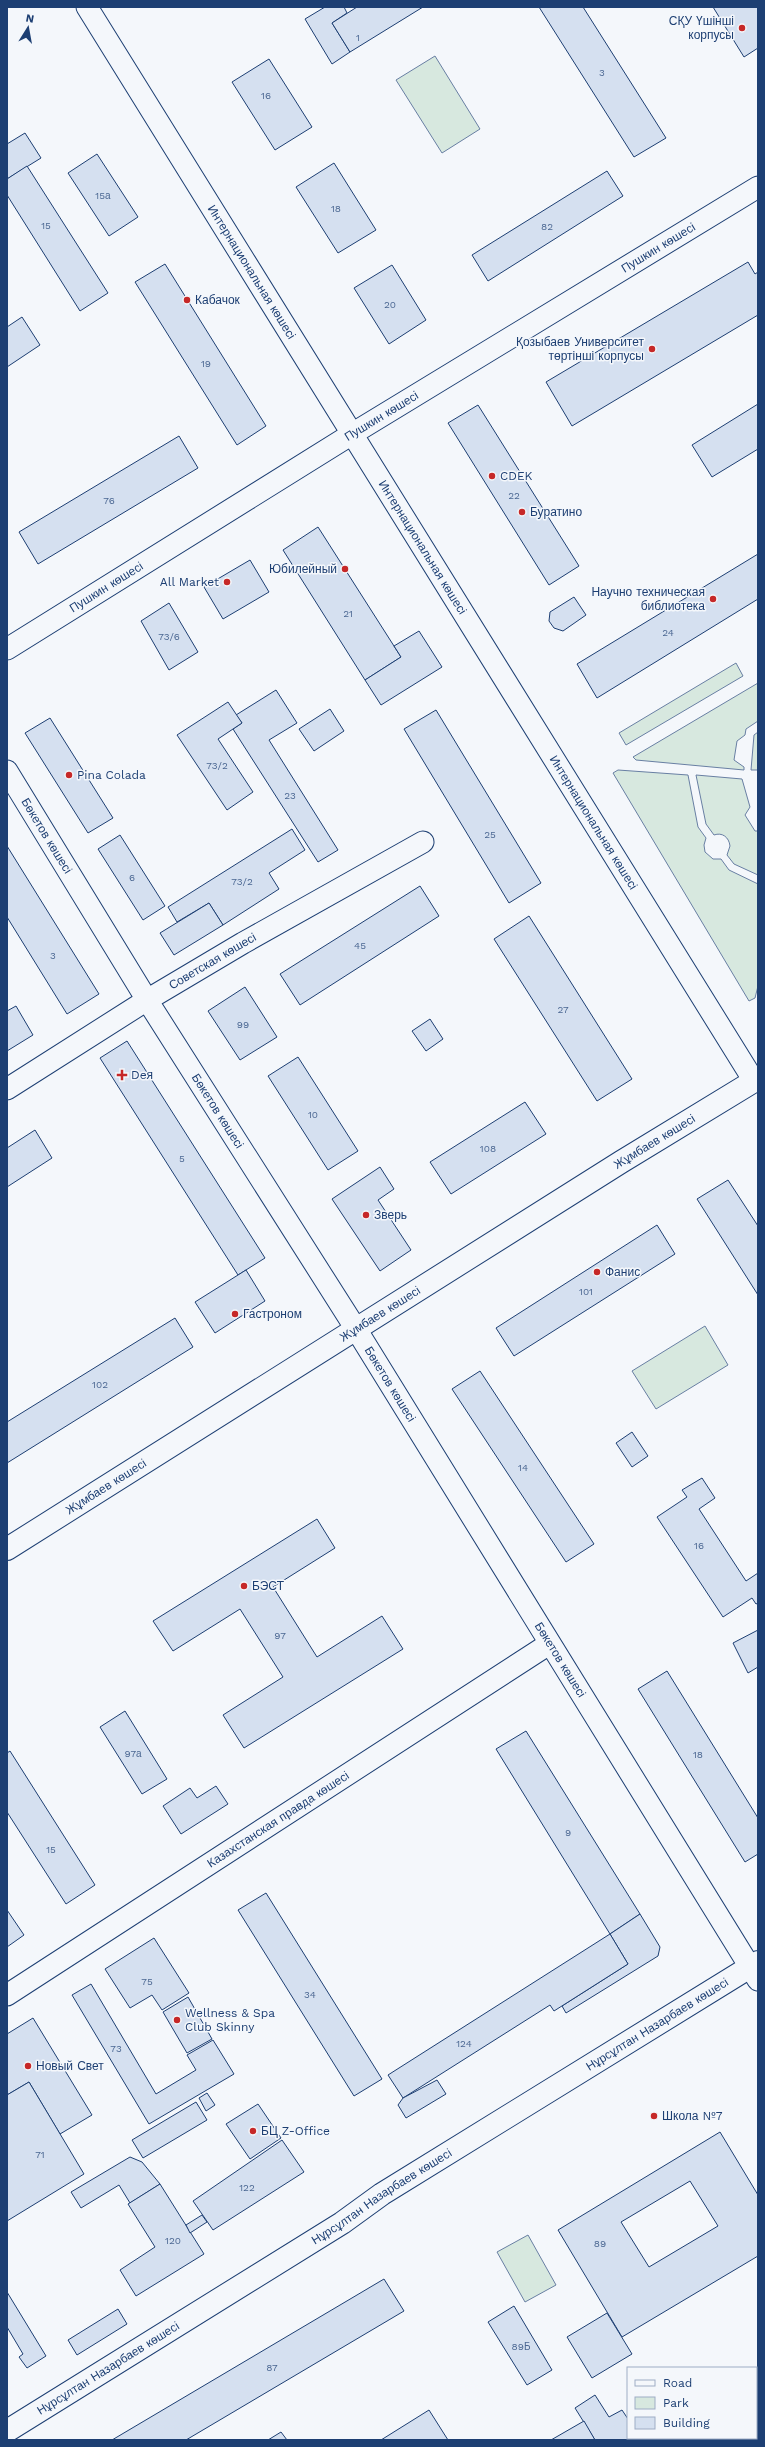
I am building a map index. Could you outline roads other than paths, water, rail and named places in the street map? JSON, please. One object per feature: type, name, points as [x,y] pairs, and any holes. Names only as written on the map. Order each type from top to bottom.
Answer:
[{"type":"main road","name":"Жұмбаев көшесі","points":[[7,1549],[621,1162],[757,1080]]},
{"type":"main road","name":"Нұрсұлтан Назарбаев көшесі","points":[[7,2432],[342,2223],[382,2194],[755,1970]]},
{"type":"street","name":"Интернациональная көшесі","points":[[87,7],[352,434],[757,1080]]},
{"type":"street","name":"Пушкин көшесі","points":[[7,649],[352,434],[758,187]]},
{"type":"street","name":"Бөкетов көшесі","points":[[7,771],[147,1000],[356,1329],[549,1644],[755,1970]]},
{"type":"street","name":"Советская көшесі","points":[[7,1089],[147,1000],[243,943],[423,842]]},
{"type":"street","name":"Казахстанская правда көшесі","points":[[7,1995],[549,1644]]},
{"type":"place","name":"СҚУ Үшінші корпусы","points":[[742,28]]},
{"type":"place","name":"Кабачок","points":[[187,300]]},
{"type":"place","name":"Қозыбаев Университет төртінші корпусы","points":[[652,349]]},
{"type":"place","name":"CDEK","points":[[492,476]]},
{"type":"place","name":"Буратино","points":[[522,512]]},
{"type":"place","name":"Юбилейный","points":[[345,569]]},
{"type":"place","name":"All Market","points":[[227,582]]},
{"type":"place","name":"Научно техническая библиотека","points":[[713,599]]},
{"type":"place","name":"Pina Colada","points":[[69,775]]},
{"type":"place","name":"Deя","points":[[122,1075]]},
{"type":"place","name":"Зверь","points":[[366,1215]]},
{"type":"place","name":"Фанис","points":[[597,1272]]},
{"type":"place","name":"Гастроном","points":[[235,1314]]},
{"type":"place","name":"БЭСТ","points":[[244,1586]]},
{"type":"place","name":"Wellness & Spa Club Skinny","points":[[177,2020]]},
{"type":"place","name":"Новый Свет","points":[[28,2066]]},
{"type":"place","name":"Школа №7","points":[[654,2116]]},
{"type":"place","name":"БЦ Z-Office","points":[[253,2131]]}]
